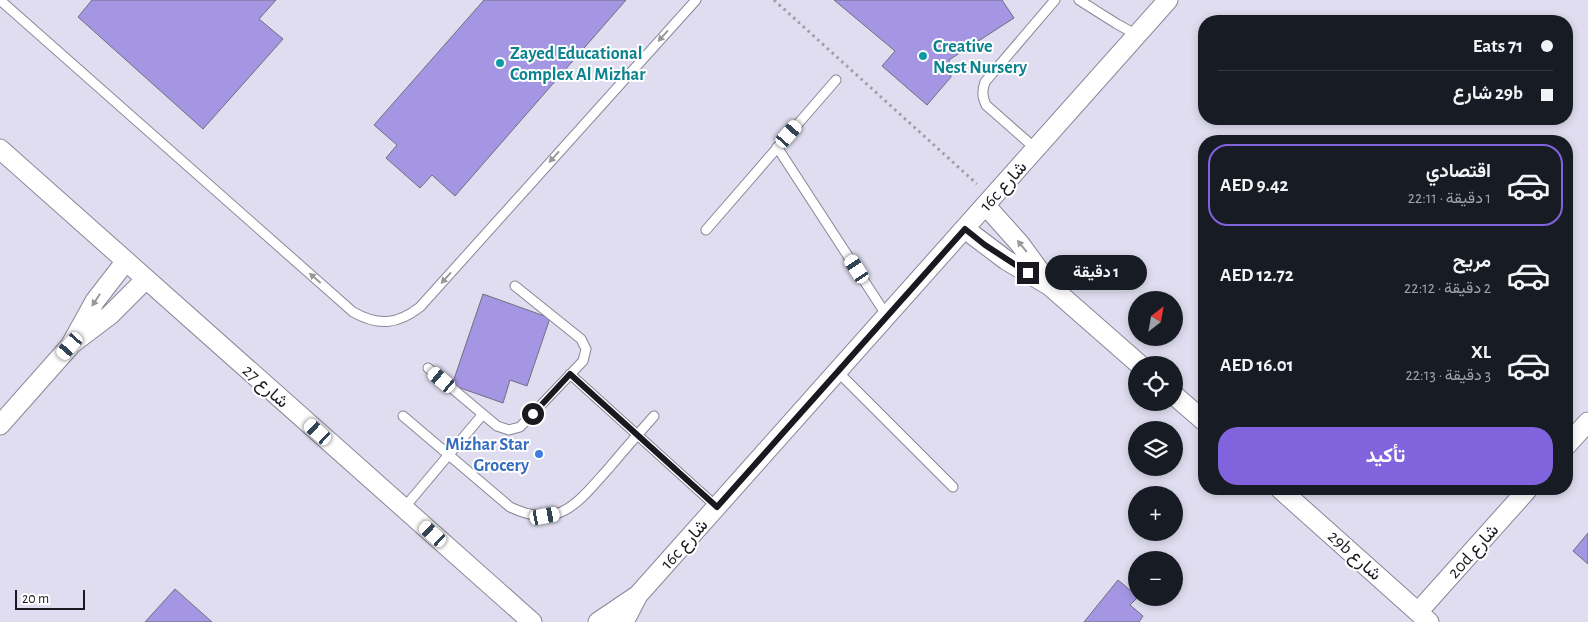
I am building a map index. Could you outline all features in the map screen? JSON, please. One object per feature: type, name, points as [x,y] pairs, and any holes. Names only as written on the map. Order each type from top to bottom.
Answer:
[{"type":"street","name":"16c شارع","points":[[624,622],[638,596],[1168,0]]},
{"type":"street","name":"شارع 27","points":[[0,150],[532,622]]},
{"type":"street","points":[[989,202],[1050,286]]},
{"type":"street","points":[[965,229],[1006,260],[1050,286],[1130,356]]},
{"type":"street","points":[[0,425],[70,346],[95,301],[126,261]]},
{"type":"street","points":[[70,346],[110,315],[146,279]]},
{"type":"street","points":[[1183,403],[1198,417]]},
{"type":"street","points":[[1573,438],[1588,422]]},
{"type":"street","name":"29b شارع","points":[[1287,495],[1424,617]]},
{"type":"street","name":"20d شارع","points":[[1424,617],[1523,495]]},
{"type":"street","name":"16c شارع","points":[[598,622],[638,596]]},
{"type":"lane","points":[[0,0],[353,312],[365,319],[389,322],[411,314],[420,307],[696,0]]},
{"type":"lane","points":[[1036,149],[986,105],[982,98],[982,90],[985,82],[1055,0]]},
{"type":"lane","points":[[1079,0],[1137,34]]},
{"type":"lane","points":[[706,230],[836,80]]},
{"type":"lane","points":[[778,147],[887,316]]},
{"type":"lane","points":[[428,368],[503,429],[520,427],[586,356],[585,344],[581,339],[515,286]]},
{"type":"lane","points":[[838,372],[953,487]]},
{"type":"lane","points":[[570,374],[717,507]]},
{"type":"lane","points":[[404,508],[483,414]]},
{"type":"lane","points":[[403,416],[510,507],[521,512],[545,516],[557,514],[578,502],[654,416]]},
{"type":"path","points":[[774,0],[989,202]]},
{"type":"building","points":[[92,0],[276,0],[259,19],[283,39],[203,129],[78,17]]},
{"type":"building","name":"Zayed Educational Complex Al Mizhar","points":[[484,0],[626,0],[455,196],[432,175],[420,188],[386,158],[397,145],[374,125]]},
{"type":"building","name":"Creative Nest Nursery","points":[[834,0],[1002,0],[1014,18],[949,60],[951,77],[927,105],[882,66],[895,51]]},
{"type":"building","points":[[483,294],[550,318],[527,386],[510,380],[503,403],[452,385]]},
{"type":"building","points":[[1588,533],[1588,564],[1573,551]]},
{"type":"building","points":[[1118,580],[1128,588],[1128,606],[1131,606],[1143,616],[1139,622],[1084,622]]},
{"type":"building","points":[[175,589],[212,622],[145,622]]},
{"type":"place","name":"Creative Nest Nursery","points":[[923,56]]},
{"type":"place","name":"Zayed Educational Complex Al Mizhar","points":[[500,63]]},
{"type":"place","name":"Mizhar Star Grocery","points":[[539,454]]},
{"type":"route","points":[[533,414],[570,374],[717,507],[965,229],[1006,260],[1028,273]]}]
